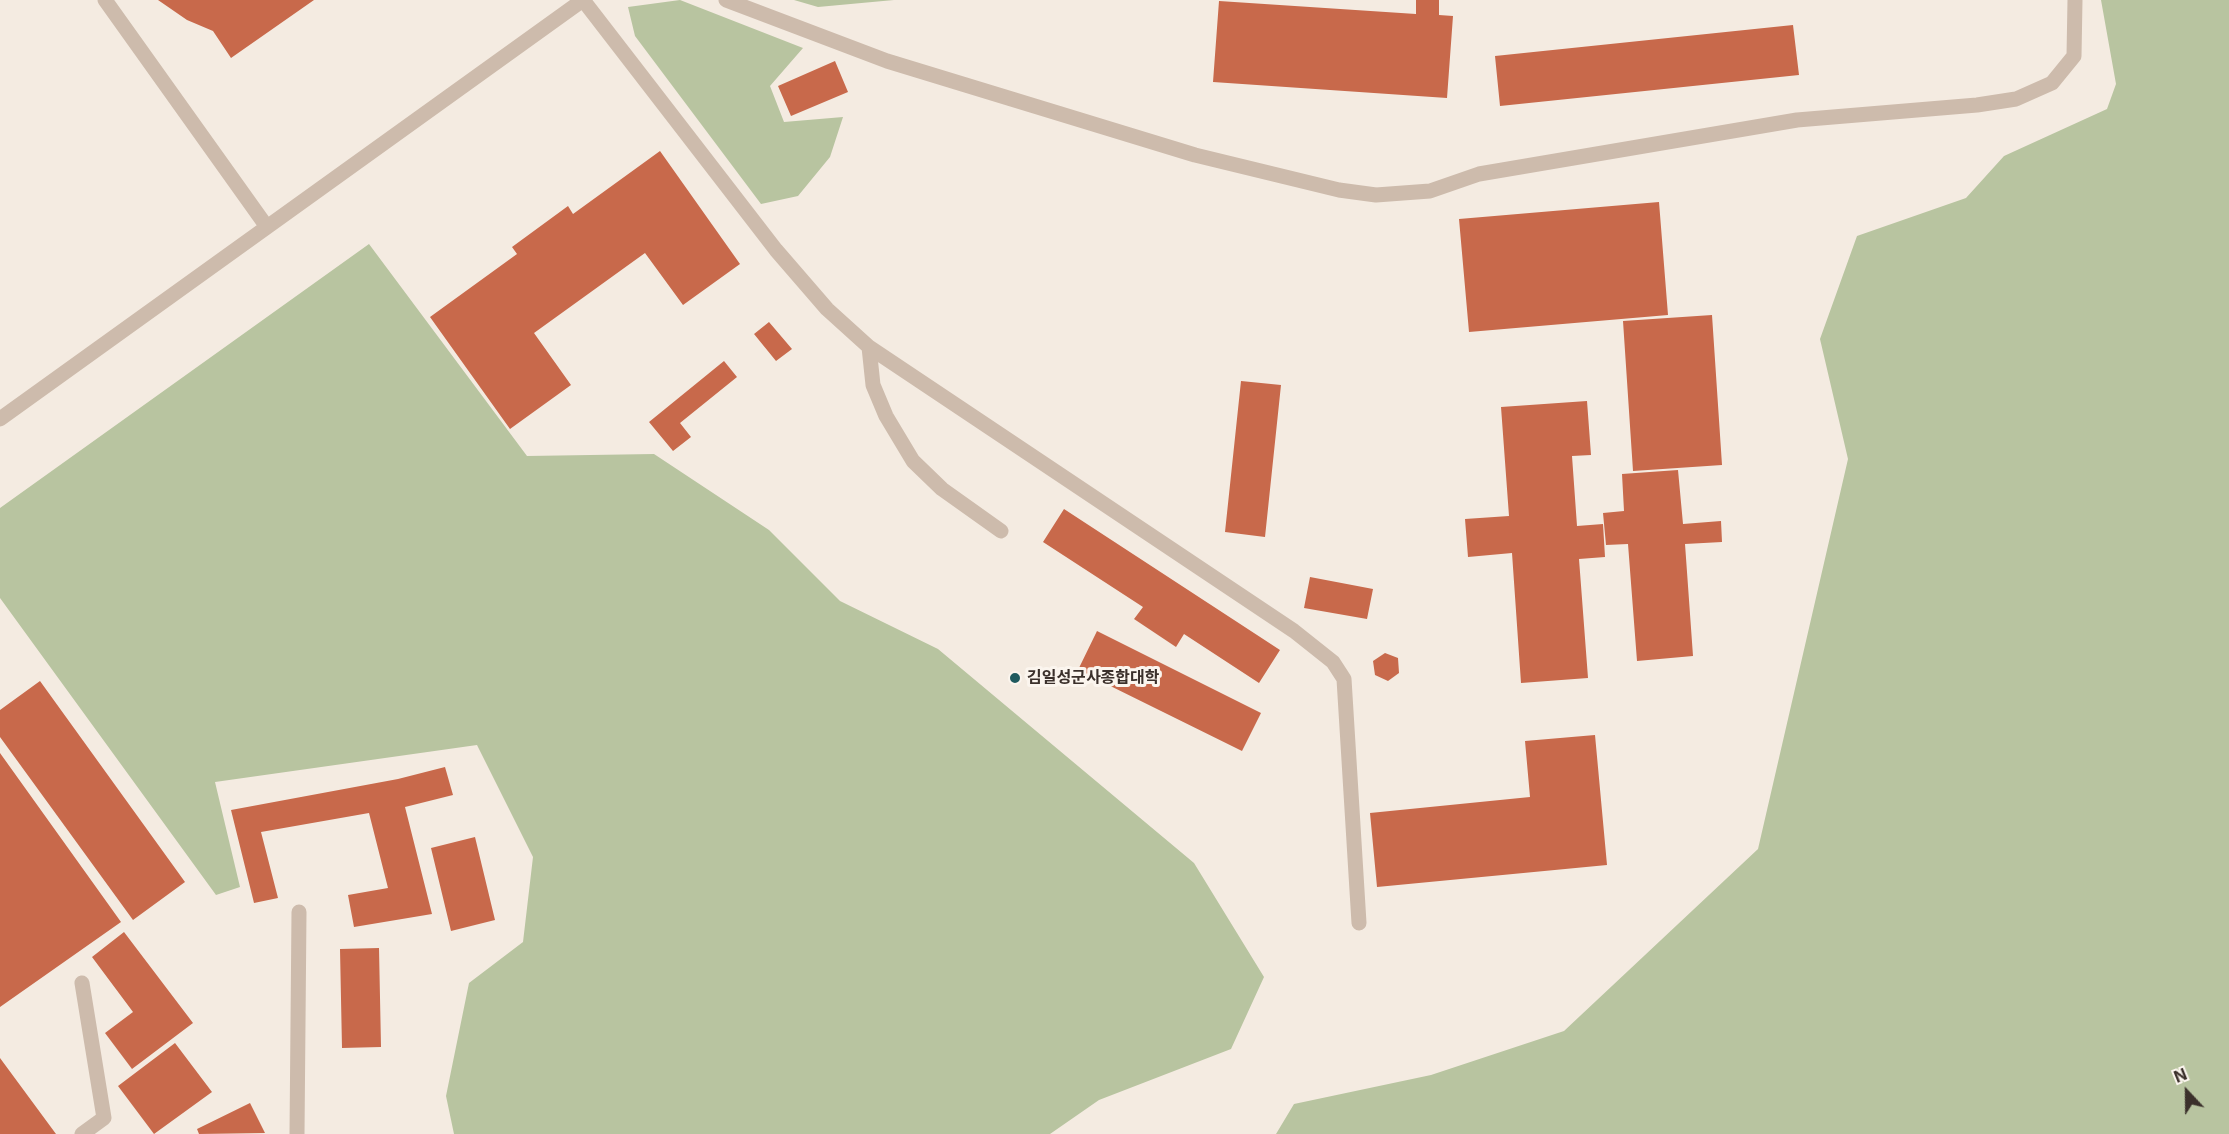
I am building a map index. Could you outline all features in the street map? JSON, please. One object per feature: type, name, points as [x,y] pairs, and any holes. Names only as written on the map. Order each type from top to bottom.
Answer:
[{"type":"lane","points":[[105,0],[267,226]]},
{"type":"lane","points":[[0,419],[583,0],[776,250],[827,309],[869,347],[1294,631],[1333,662],[1344,680],[1359,924]]},
{"type":"lane","points":[[726,0],[887,61],[1195,155],[1339,190],[1376,195],[1430,191],[1479,174],[1797,120],[1977,105],[2016,99],[2052,83],[2074,56],[2075,0]]},
{"type":"lane","points":[[869,347],[873,385],[886,416],[913,461],[942,489],[1001,531]]},
{"type":"lane","points":[[297,1134],[299,912]]},
{"type":"lane","points":[[82,983],[104,1118],[82,1134]]},
{"type":"green space","points":[[680,0],[803,48],[770,86],[784,122],[843,117],[830,157],[798,196],[761,204],[635,36],[628,7]]},
{"type":"green space","points":[[794,0],[894,0],[818,7]]},
{"type":"green space","points":[[2101,0],[2229,0],[2229,1134],[1276,1134],[1294,1104],[1431,1075],[1564,1031],[1758,849],[1848,459],[1820,339],[1857,236],[1966,198],[2004,156],[2107,109],[2116,84]]},
{"type":"green space","points":[[369,244],[527,456],[654,454],[769,530],[840,601],[938,649],[1194,863],[1264,977],[1231,1049],[1099,1100],[1050,1134],[454,1134],[446,1096],[469,983],[523,942],[533,857],[477,745],[215,782],[240,887],[216,895],[0,598],[0,508]]},
{"type":"building","points":[[158,0],[314,0],[231,58],[213,31],[187,20]]},
{"type":"building","points":[[1416,0],[1439,0],[1439,15],[1453,16],[1447,98],[1213,82],[1219,1],[1416,14]]},
{"type":"building","points":[[1793,25],[1799,75],[1500,106],[1495,56]]},
{"type":"building","points":[[835,61],[848,92],[791,116],[778,86]]},
{"type":"building","points":[[660,151],[740,264],[683,305],[645,253],[534,333],[571,385],[510,429],[430,317],[517,254],[512,247],[568,206],[573,214]]},
{"type":"building","points":[[1659,202],[1668,315],[1469,332],[1459,219]]},
{"type":"building","points":[[1712,315],[1722,465],[1633,471],[1623,321]]},
{"type":"building","points":[[769,322],[792,349],[776,361],[754,334]]},
{"type":"building","points":[[724,361],[737,377],[680,423],[691,437],[673,451],[649,422]]},
{"type":"building","points":[[1241,381],[1281,385],[1265,537],[1225,532]]},
{"type":"building","points":[[1587,401],[1591,455],[1572,456],[1577,526],[1603,524],[1605,557],[1579,559],[1588,678],[1521,683],[1512,553],[1468,557],[1465,519],[1509,516],[1501,407]]},
{"type":"building","points":[[1678,470],[1683,524],[1721,521],[1722,542],[1685,544],[1693,656],[1637,661],[1628,544],[1606,545],[1603,513],[1624,511],[1622,474]]},
{"type":"building","points":[[1064,509],[1280,650],[1259,683],[1184,634],[1176,647],[1134,619],[1143,607],[1043,542]]},
{"type":"building","points":[[1310,577],[1373,589],[1367,619],[1304,608]]},
{"type":"building","points":[[1097,631],[1261,713],[1242,751],[1078,670]]},
{"type":"building","points":[[1385,653],[1398,658],[1399,673],[1388,681],[1375,675],[1373,661]]},
{"type":"building","points":[[40,681],[185,882],[133,920],[0,737],[0,710]]},
{"type":"building","points":[[1595,735],[1607,865],[1377,887],[1370,813],[1530,797],[1525,741]]},
{"type":"building","points":[[0,753],[121,922],[0,1007]]},
{"type":"building","points":[[445,767],[453,795],[405,807],[432,914],[354,927],[348,895],[388,888],[369,813],[261,832],[278,898],[254,903],[231,810],[398,779]]},
{"type":"building","points":[[475,837],[495,920],[451,931],[431,848]]},
{"type":"building","points":[[124,932],[193,1023],[132,1069],[105,1033],[133,1012],[92,957]]},
{"type":"building","points":[[379,948],[381,1047],[342,1048],[340,949]]},
{"type":"building","points":[[175,1043],[212,1092],[154,1134],[118,1086]]},
{"type":"building","points":[[0,1058],[56,1134],[0,1134]]},
{"type":"building","points":[[250,1103],[265,1133],[199,1134],[197,1129]]},
{"type":"place","name":"김일성군사종합대학","points":[[1015,678]]}]
